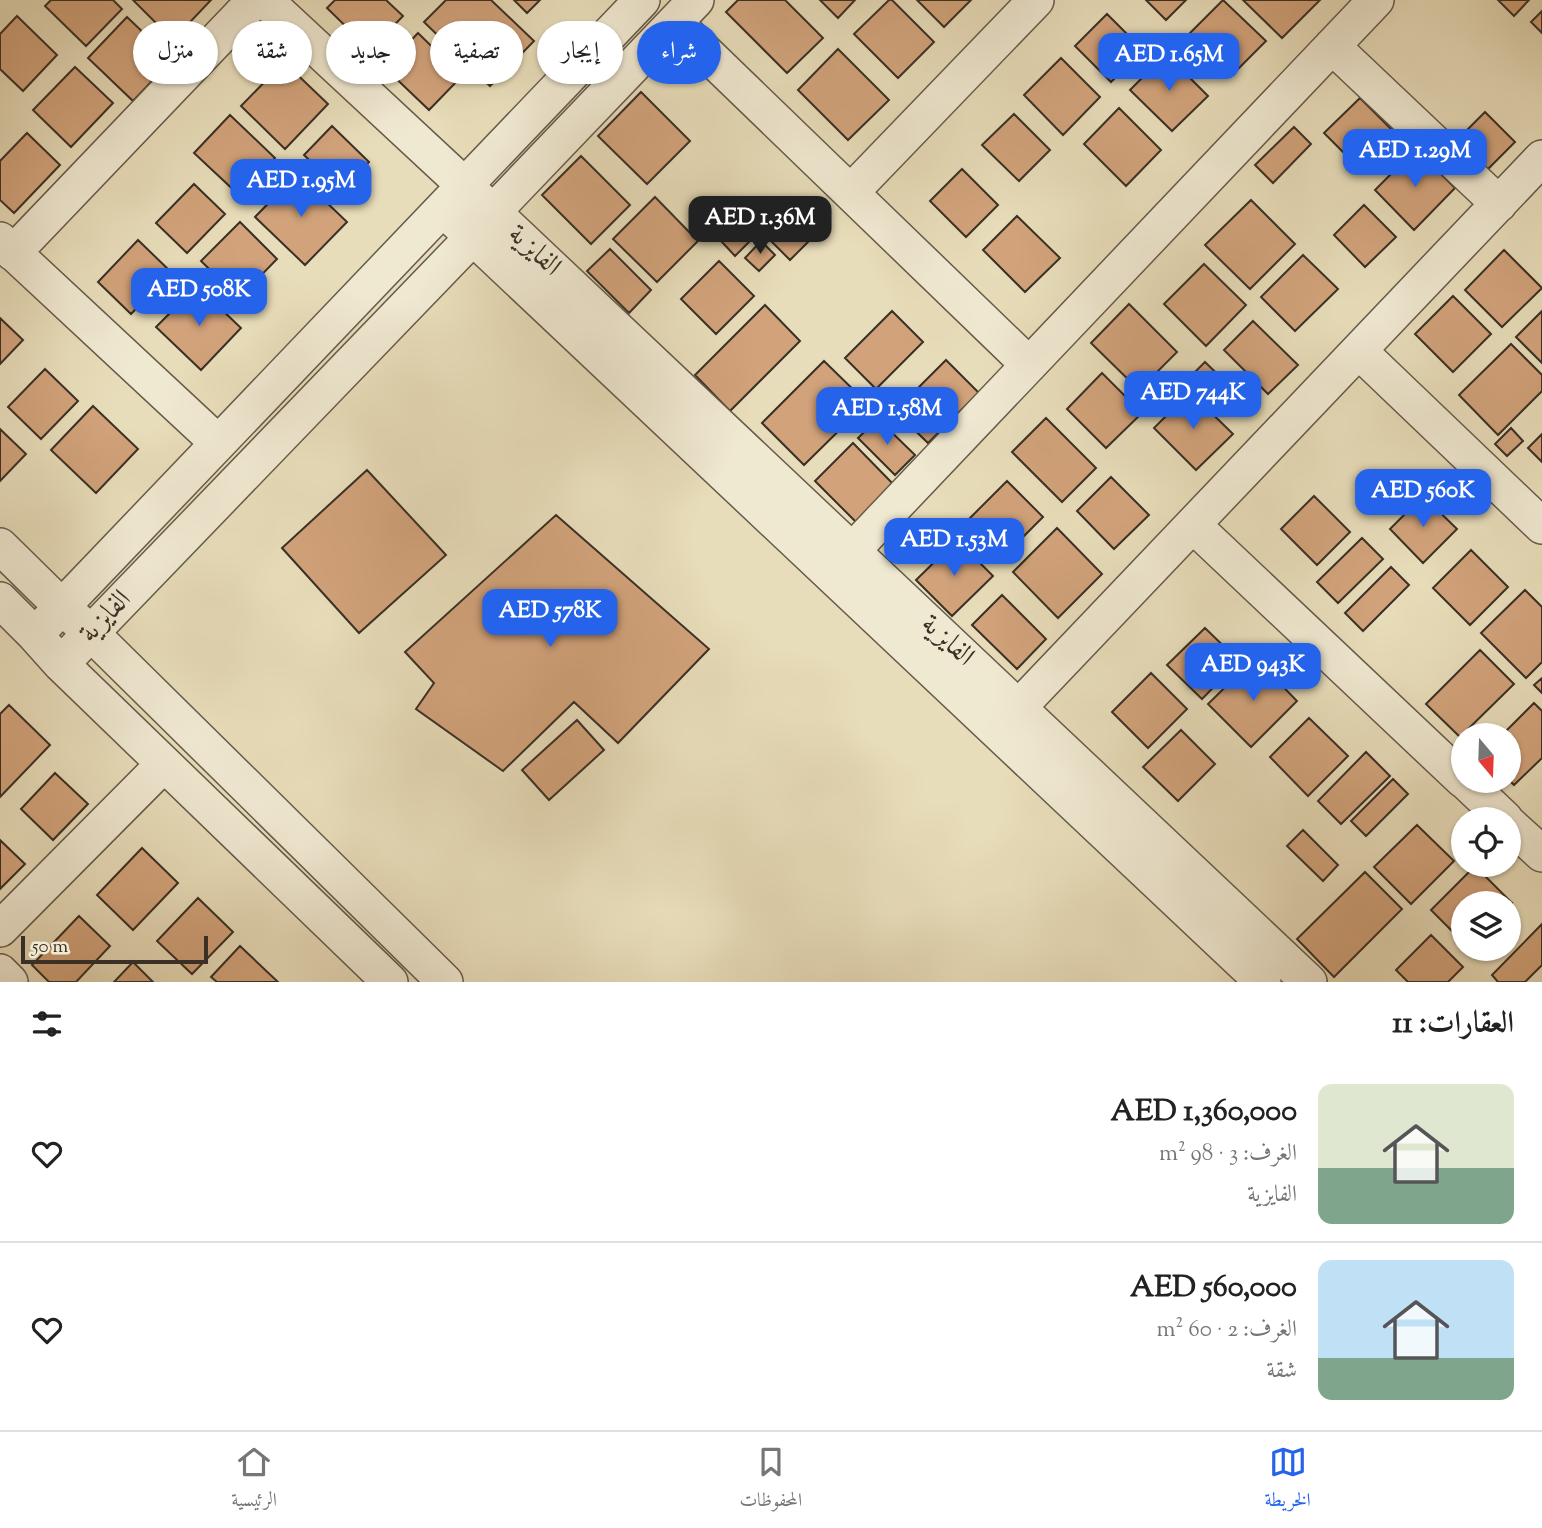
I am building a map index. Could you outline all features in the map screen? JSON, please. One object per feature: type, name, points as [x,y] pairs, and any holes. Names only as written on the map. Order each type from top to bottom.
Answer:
[{"type":"street","points":[[218,443],[7,246],[255,0]]},
{"type":"street","points":[[265,0],[454,197]]},
{"type":"street","name":"الفايزية","points":[[35,635],[642,0]]},
{"type":"street","points":[[851,192],[1036,0]]},
{"type":"street","points":[[852,551],[1375,0]]},
{"type":"street","points":[[686,11],[851,192],[1029,365]]},
{"type":"street","name":"الفايزية","points":[[61,664],[686,11]]},
{"type":"street","points":[[1332,46],[1499,204]]},
{"type":"street","points":[[1018,708],[1499,204],[1536,175]]},
{"type":"street","name":"الفايزية","points":[[454,197],[1263,982]]},
{"type":"street","name":"الفايزية","points":[[483,225],[852,551],[1309,982]]},
{"type":"street","points":[[1359,351],[1542,526]]},
{"type":"street","points":[[1194,525],[1451,768]]},
{"type":"street","points":[[0,546],[445,982]]},
{"type":"street","points":[[0,600],[61,664],[390,982]]},
{"type":"street","points":[[0,929],[164,764]]},
{"type":"street","points":[[1478,793],[1492,807]]},
{"type":"street","points":[[1521,835],[1542,854]]},
{"type":"street","points":[[0,972],[10,982]]},
{"type":"building","points":[[51,0],[113,0],[122,9],[86,46],[45,6]]},
{"type":"building","points":[[133,0],[211,0],[191,21],[154,21]]},
{"type":"building","points":[[335,0],[386,0],[403,16],[398,21],[340,21],[327,8]]},
{"type":"building","points":[[446,0],[491,0],[513,21],[430,21],[430,28],[424,22]]},
{"type":"building","points":[[514,0],[540,0],[527,13]]},
{"type":"building","points":[[738,0],[785,0],[823,38],[787,73],[726,12]]},
{"type":"building","points":[[820,0],[855,0],[838,18]]},
{"type":"building","points":[[889,0],[934,42],[898,78],[854,34]]},
{"type":"building","points":[[917,0],[971,0],[944,27]]},
{"type":"building","points":[[1146,0],[1186,0],[1166,20]]},
{"type":"building","points":[[1223,0],[1266,41],[1231,76],[1189,34]]},
{"type":"building","points":[[1243,0],[1320,0],[1282,38]]},
{"type":"building","points":[[1498,0],[1529,0],[1514,16]]},
{"type":"building","points":[[1542,11],[1542,33],[1531,22]]},
{"type":"building","points":[[1107,14],[1143,50],[1111,82],[1075,46]]},
{"type":"building","points":[[17,16],[57,55],[23,91],[0,69],[0,34]]},
{"type":"building","points":[[127,17],[133,23],[133,84],[149,84],[133,101],[88,58]]},
{"type":"building","points":[[523,31],[534,41],[523,52]]},
{"type":"building","points":[[418,33],[430,45],[430,84],[454,84],[429,110],[402,84],[416,84]]},
{"type":"building","points":[[838,49],[889,100],[848,140],[798,90]]},
{"type":"building","points":[[1166,54],[1208,96],[1172,131],[1130,90]]},
{"type":"building","points":[[1061,58],[1100,97],[1063,135],[1024,95]]},
{"type":"building","points":[[75,67],[113,103],[71,147],[33,110]]},
{"type":"building","points":[[262,84],[307,84],[328,104],[285,149],[241,106]]},
{"type":"building","points":[[641,92],[690,141],[647,184],[598,136]]},
{"type":"building","points":[[1360,98],[1399,137],[1364,173],[1324,133]]},
{"type":"building","points":[[1119,108],[1161,150],[1126,186],[1084,144]]},
{"type":"building","points":[[1485,112],[1515,142],[1485,172],[1455,142]]},
{"type":"building","points":[[1014,114],[1050,150],[1019,181],[982,145]]},
{"type":"building","points":[[230,115],[275,158],[239,195],[194,153]]},
{"type":"building","points":[[332,126],[369,162],[341,191],[304,155]]},
{"type":"building","points":[[1294,127],[1311,144],[1273,183],[1255,165]]},
{"type":"building","points":[[27,133],[60,165],[14,213],[0,200],[0,161]]},
{"type":"building","points":[[1416,149],[1455,188],[1414,230],[1375,190]]},
{"type":"building","points":[[581,156],[630,205],[591,244],[542,195]]},
{"type":"building","points":[[962,169],[998,205],[966,237],[930,201]]},
{"type":"building","points":[[297,174],[347,222],[305,265],[255,217]]},
{"type":"building","points":[[194,184],[225,214],[187,253],[156,223]]},
{"type":"building","points":[[655,197],[698,241],[657,282],[613,239]]},
{"type":"building","points":[[805,199],[828,222],[790,260],[767,237]]},
{"type":"building","points":[[1251,200],[1295,244],[1250,289],[1205,245]]},
{"type":"building","points":[[1364,205],[1396,237],[1365,267],[1334,235]]},
{"type":"building","points":[[1017,216],[1060,258],[1025,292],[983,250]]},
{"type":"building","points":[[744,218],[759,232],[735,256],[721,241]]},
{"type":"building","points":[[240,222],[277,259],[239,298],[201,261]]},
{"type":"building","points":[[138,240],[171,272],[131,314],[98,282]]},
{"type":"building","points":[[761,241],[775,255],[759,271],[745,258]]},
{"type":"building","points":[[610,249],[651,290],[629,313],[587,271]]},
{"type":"building","points":[[1504,250],[1542,288],[1502,327],[1465,290]]},
{"type":"building","points":[[1303,255],[1338,289],[1295,331],[1261,297]]},
{"type":"building","points":[[719,261],[754,296],[716,334],[681,299]]},
{"type":"building","points":[[1204,264],[1246,305],[1206,346],[1164,304]]},
{"type":"building","points":[[197,286],[241,328],[201,370],[156,327]]},
{"type":"building","points":[[1453,296],[1491,334],[1453,372],[1415,334]]},
{"type":"building","points":[[1129,304],[1177,352],[1139,390],[1091,343]]},
{"type":"building","points":[[765,305],[800,341],[730,411],[695,375]]},
{"type":"building","points":[[892,311],[923,342],[876,389],[845,358]]},
{"type":"building","points":[[1542,311],[1542,363],[1516,337]]},
{"type":"building","points":[[0,318],[23,340],[0,364]]},
{"type":"building","points":[[1253,321],[1298,365],[1268,394],[1224,350]]},
{"type":"building","points":[[1511,344],[1542,375],[1542,391],[1498,435],[1459,395]]},
{"type":"building","points":[[946,360],[979,393],[928,443],[895,411]]},
{"type":"building","points":[[824,361],[867,403],[804,465],[762,423]]},
{"type":"building","points":[[1205,362],[1242,398],[1224,416],[1188,379]]},
{"type":"building","points":[[45,369],[78,401],[41,439],[8,407]]},
{"type":"building","points":[[1102,373],[1142,413],[1106,448],[1067,409]]},
{"type":"building","points":[[1190,392],[1233,434],[1196,470],[1154,428]]},
{"type":"building","points":[[93,406],[138,449],[96,493],[51,450]]},
{"type":"building","points":[[1046,418],[1096,468],[1062,502],[1012,452]]},
{"type":"building","points":[[878,419],[915,455],[895,475],[858,438]]},
{"type":"building","points":[[1511,428],[1523,441],[1507,456],[1495,444]]},
{"type":"building","points":[[0,429],[26,454],[0,481]]},
{"type":"building","points":[[1542,434],[1542,462],[1528,448]]},
{"type":"building","points":[[853,443],[896,487],[858,524],[815,481]]},
{"type":"building","points":[[367,470],[446,555],[359,633],[282,548]]},
{"type":"building","points":[[1111,477],[1149,515],[1114,549],[1077,511]]},
{"type":"building","points":[[1007,481],[1043,517],[1005,555],[969,519]]},
{"type":"building","points":[[1314,496],[1350,532],[1317,565],[1281,529]]},
{"type":"building","points":[[1423,496],[1457,529],[1423,563],[1390,529]]},
{"type":"building","points":[[556,515],[709,649],[618,743],[574,702],[503,771],[416,709],[434,683],[405,652]]},
{"type":"building","points":[[1057,528],[1102,574],[1058,618],[1013,572]]},
{"type":"building","points":[[1362,538],[1383,559],[1338,603],[1317,582]]},
{"type":"building","points":[[957,540],[993,576],[952,616],[916,580]]},
{"type":"building","points":[[1471,550],[1508,587],[1470,625],[1433,588]]},
{"type":"building","points":[[1391,567],[1409,585],[1363,631],[1345,613]]},
{"type":"building","points":[[1525,590],[1542,607],[1542,662],[1526,678],[1481,633]]},
{"type":"building","points":[[1002,595],[1046,639],[1017,669],[972,625]]},
{"type":"building","points":[[1205,628],[1239,661],[1202,699],[1167,665]]},
{"type":"building","points":[[1480,650],[1514,684],[1474,723],[1451,723],[1451,728],[1426,704]]},
{"type":"building","points":[[1255,658],[1297,701],[1251,747],[1208,704]]},
{"type":"building","points":[[1151,673],[1187,709],[1148,748],[1112,712]]},
{"type":"building","points":[[1542,678],[1542,693],[1534,685]]},
{"type":"building","points":[[1534,703],[1542,711],[1542,758],[1521,778],[1521,723],[1514,723]]},
{"type":"building","points":[[9,705],[50,745],[0,797],[0,714]]},
{"type":"building","points":[[1309,718],[1348,756],[1308,796],[1270,757]]},
{"type":"building","points":[[577,720],[604,750],[549,800],[522,770]]},
{"type":"building","points":[[1181,730],[1215,764],[1178,801],[1143,767]]},
{"type":"building","points":[[1366,752],[1390,776],[1341,824],[1318,801]]},
{"type":"building","points":[[55,773],[88,804],[53,840],[21,809]]},
{"type":"building","points":[[1393,779],[1408,794],[1366,836],[1351,821]]},
{"type":"building","points":[[1417,825],[1451,858],[1451,864],[1411,904],[1374,867]]},
{"type":"building","points":[[1303,830],[1338,865],[1323,881],[1287,846]]},
{"type":"building","points":[[0,840],[25,864],[0,889]]},
{"type":"building","points":[[142,848],[178,883],[133,930],[97,895]]},
{"type":"building","points":[[1365,872],[1402,909],[1334,977],[1297,939]]},
{"type":"building","points":[[1464,877],[1486,877],[1500,891],[1451,891],[1451,930],[1431,910]]},
{"type":"building","points":[[198,898],[233,932],[192,974],[157,941]]},
{"type":"building","points":[[79,916],[110,946],[76,982],[49,982],[32,965]]},
{"type":"building","points":[[1542,924],[1542,965],[1525,982],[1498,982],[1492,975],[1506,961],[1521,961],[1521,945]]},
{"type":"building","points":[[1431,935],[1451,955],[1451,961],[1457,961],[1463,967],[1448,982],[1408,982],[1396,970]]},
{"type":"building","points":[[240,946],[278,982],[217,982],[211,977]]},
{"type":"building","points":[[133,962],[153,982],[114,982]]}]
